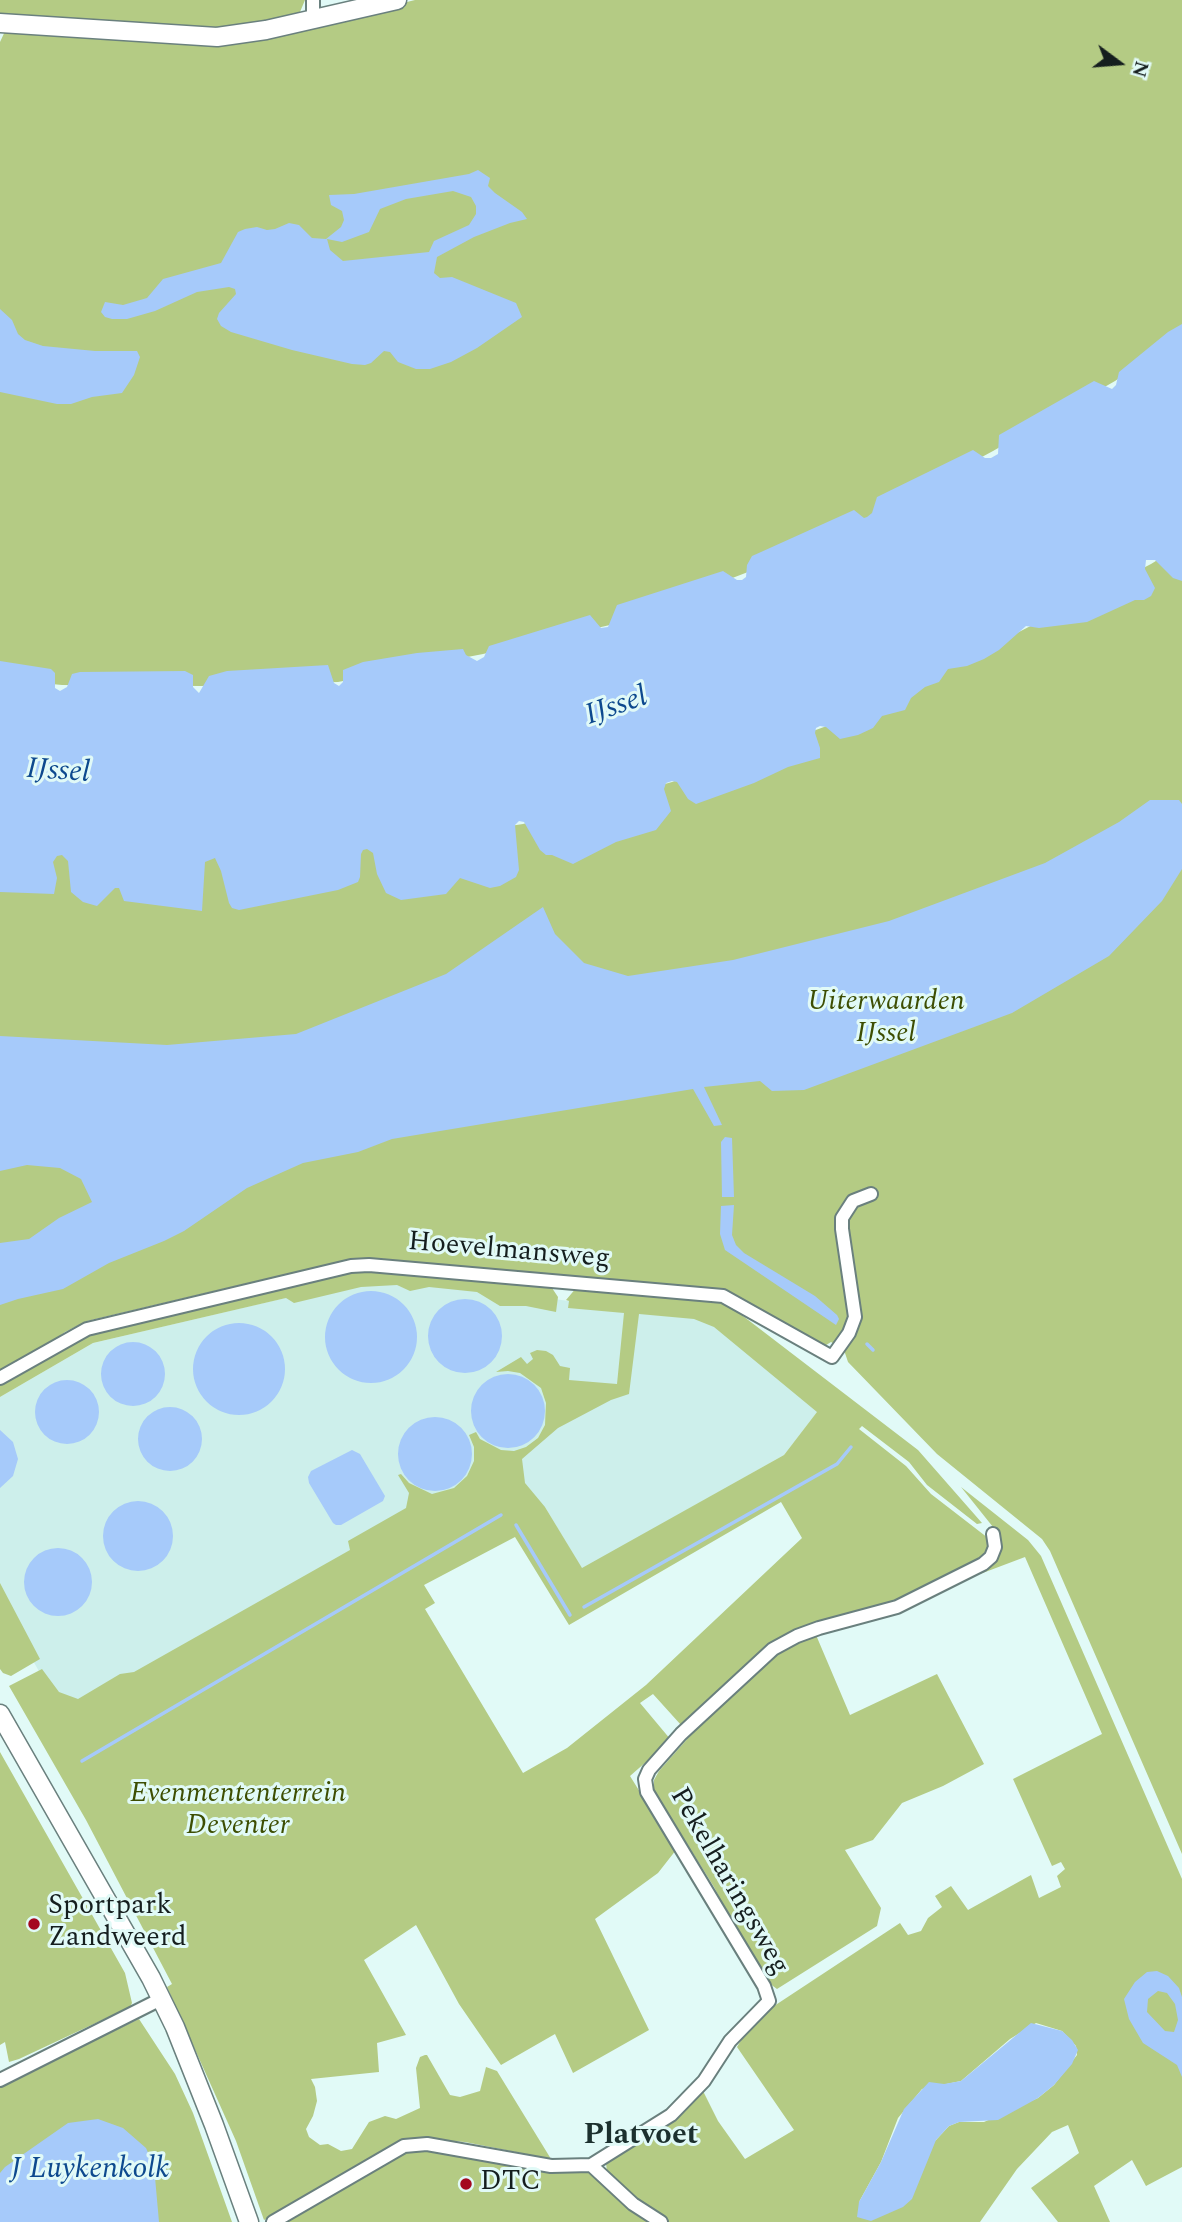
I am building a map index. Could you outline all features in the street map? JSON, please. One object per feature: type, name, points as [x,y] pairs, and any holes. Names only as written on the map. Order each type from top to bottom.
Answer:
[{"type":"street","points":[[313,0],[313,19]]},
{"type":"street","points":[[0,23],[217,37],[240,35],[397,0]]},
{"type":"street","name":"Hoevelmansweg","points":[[0,1378],[87,1329],[351,1266],[369,1265],[723,1296],[832,1357],[849,1333],[855,1317],[842,1218],[853,1201],[871,1194]]},
{"type":"street","name":"Pekelharingsweg","points":[[591,2165],[671,2115],[704,2081],[730,2041],[769,2001],[764,1986],[647,1792],[645,1779],[649,1770],[681,1734],[773,1648],[819,1628],[897,1606],[983,1564],[991,1557],[995,1547],[993,1534]]},
{"type":"street","points":[[0,1714],[125,1935],[157,2002],[175,2027],[249,2222]]},
{"type":"street","points":[[0,2080],[157,2002]]},
{"type":"street","points":[[273,2222],[404,2146],[427,2144],[551,2166],[591,2165],[633,2204],[661,2222]]},
{"type":"shaded area","points":[[379,1276],[569,1301],[714,1303],[832,1393],[784,1455],[582,1569],[545,1507],[68,1722],[0,1603],[0,1397],[93,1343]]},
{"type":"green space","points":[[0,0],[305,0],[300,12],[289,19],[237,30],[0,18]]},
{"type":"green space","points":[[415,0],[1182,0],[1182,335],[1115,381],[869,518],[748,572],[610,625],[483,654],[338,682],[201,686],[62,685],[0,679],[0,42],[7,27],[178,39],[314,25]]},
{"type":"green space","name":"Uiterwaarden IJssel","points":[[1182,545],[1182,1854],[1050,1551],[1042,1539],[937,1454],[848,1362],[844,1350],[831,1342],[823,1347],[715,1291],[375,1259],[346,1260],[87,1321],[65,1332],[0,1376],[0,853],[367,848],[523,824],[672,782],[824,727],[947,669],[1151,564]]},
{"type":"green space","points":[[365,1269],[550,1285],[558,1297],[556,1312],[526,1306],[500,1306],[477,1292],[429,1287],[410,1291],[397,1285],[361,1287],[294,1303],[286,1298],[93,1343],[0,1397],[0,1382],[81,1335]]},
{"type":"green space","name":"Evenmententerrein Deventer","points":[[577,1287],[704,1298],[726,1303],[918,1450],[982,1523],[977,1524],[927,1485],[909,1462],[862,1426],[859,1429],[906,1466],[931,1494],[988,1538],[991,1544],[986,1558],[934,1585],[897,1599],[884,1609],[805,1628],[681,1725],[653,1694],[640,1703],[671,1740],[630,1776],[676,1850],[658,1873],[595,1919],[649,2030],[573,2073],[555,2034],[501,2065],[459,2004],[416,1925],[364,1960],[406,2035],[377,2043],[379,2072],[311,2079],[317,2101],[306,2129],[309,2137],[320,2145],[328,2144],[341,2151],[352,2149],[369,2122],[385,2116],[396,2119],[420,2108],[416,2068],[420,2057],[427,2055],[450,2095],[460,2097],[480,2091],[486,2067],[497,2071],[551,2159],[465,2142],[416,2138],[394,2145],[264,2220],[236,2141],[167,1987],[172,1984],[86,1820],[9,1686],[42,1669],[59,1692],[78,1699],[120,1674],[134,1672],[350,1550],[348,1541],[406,1508],[409,1493],[398,1475],[401,1474],[409,1483],[432,1494],[454,1488],[467,1476],[474,1461],[474,1447],[469,1435],[476,1432],[480,1439],[501,1450],[514,1451],[526,1447],[538,1438],[545,1425],[546,1403],[541,1388],[520,1373],[496,1372],[521,1357],[527,1364],[533,1359],[530,1353],[537,1350],[546,1351],[553,1355],[560,1366],[570,1368],[569,1380],[617,1384],[624,1313],[568,1308],[569,1301],[566,1300]],"holes":[[[639,1314],[694,1319],[714,1327],[817,1412],[784,1455],[582,1568],[545,1507],[525,1483],[522,1459],[558,1428],[611,1400],[629,1394]],[[781,1502],[802,1538],[646,1685],[567,1748],[523,1773],[425,1609],[435,1603],[424,1585],[515,1537],[569,1625]]]},
{"type":"green space","points":[[961,1487],[1028,1540],[1041,1556],[1182,1879],[1182,2167],[1146,2186],[1132,2160],[1094,2186],[1110,2222],[1058,2222],[1031,2188],[1079,2153],[1068,2125],[1052,2132],[1017,2169],[980,2222],[665,2222],[607,2172],[606,2163],[686,2108],[703,2091],[718,2121],[745,2159],[794,2130],[737,2047],[771,2008],[900,1923],[908,1935],[921,1931],[928,1918],[942,1907],[935,1896],[951,1886],[968,1910],[1031,1875],[1039,1898],[1061,1887],[1057,1876],[1065,1869],[1061,1862],[1052,1866],[1013,1779],[1102,1734],[1025,1557],[980,1574],[995,1556],[997,1532]],"holes":[[[1036,2023],[1062,2031],[1076,2046],[1077,2055],[1054,2085],[1038,2098],[984,2122],[959,2122],[949,2126],[936,2140],[859,2202],[881,2162],[898,2118],[922,2089],[961,2081],[1010,2039]]]},
{"type":"green space","points":[[0,1583],[40,1659],[11,1676],[0,1669]]},
{"type":"green space","points":[[816,1635],[850,1715],[937,1674],[984,1764],[943,1786],[902,1803],[873,1840],[845,1850],[881,1908],[877,1926],[777,1989],[769,1983],[738,1934],[714,1887],[654,1791],[654,1780],[689,1737],[771,1656],[795,1642]]},
{"type":"green space","points":[[0,1752],[125,1973],[132,2003],[130,2007],[9,2062],[5,2042],[0,2045]]},
{"type":"green space","points":[[139,2019],[175,2074],[193,2113],[232,2222],[0,2222],[0,2085]]},
{"type":"green space","name":"DTC","points":[[441,2149],[587,2172],[653,2222],[281,2222],[398,2154]]},
{"type":"water","points":[[478,170],[490,178],[488,186],[522,212],[527,219],[474,237],[437,257],[434,273],[440,278],[452,277],[516,303],[522,317],[451,362],[430,369],[416,369],[398,362],[390,352],[384,351],[371,363],[352,364],[231,332],[221,326],[217,319],[236,294],[235,289],[229,287],[197,292],[155,311],[127,319],[112,319],[101,312],[105,302],[123,305],[147,298],[163,279],[221,263],[238,232],[245,229],[275,229],[289,223],[299,225],[312,238],[326,239],[341,227],[344,220],[342,211],[331,205],[329,195],[354,194],[469,174]],"holes":[[[453,191],[471,197],[476,206],[476,214],[469,225],[434,241],[429,252],[343,261],[330,250],[327,239],[342,242],[369,232],[380,209],[406,199]]]},
{"type":"water","points":[[0,309],[12,320],[18,334],[25,340],[43,346],[95,351],[137,351],[140,357],[134,375],[122,393],[92,397],[71,404],[57,404],[0,392]]},
{"type":"water","name":"IJssel","points":[[1182,324],[1182,581],[1173,578],[1155,560],[1146,560],[1145,569],[1155,588],[1151,596],[1144,600],[1135,600],[1087,622],[1039,628],[1026,626],[999,650],[984,659],[967,666],[948,669],[939,682],[925,687],[911,698],[905,710],[882,716],[873,728],[858,735],[840,739],[826,727],[820,726],[815,733],[820,758],[788,767],[754,783],[696,804],[688,799],[677,782],[666,783],[664,789],[671,811],[656,830],[616,842],[573,864],[546,855],[540,850],[524,822],[519,821],[515,825],[519,870],[516,877],[490,888],[460,878],[446,894],[401,900],[386,893],[377,874],[373,853],[367,849],[361,854],[358,882],[338,890],[239,910],[232,908],[229,903],[215,858],[205,862],[202,911],[124,901],[119,888],[115,888],[97,906],[83,902],[71,892],[68,861],[62,855],[57,856],[53,862],[57,878],[54,894],[0,892],[0,661],[51,669],[55,673],[55,688],[60,691],[67,687],[72,674],[80,672],[185,671],[193,675],[193,687],[199,693],[209,676],[227,671],[328,665],[334,683],[339,686],[343,682],[343,670],[363,662],[463,649],[466,655],[477,661],[484,657],[489,646],[590,615],[601,628],[608,627],[617,605],[723,571],[737,580],[742,580],[746,577],[747,565],[752,556],[854,510],[864,518],[867,517],[872,513],[877,497],[973,450],[985,458],[991,458],[998,454],[999,435],[1094,381],[1112,389],[1116,385],[1119,372],[1168,332]]},
{"type":"water","points":[[1150,800],[1179,800],[1182,804],[1182,869],[1162,901],[1109,956],[1012,1013],[804,1090],[772,1091],[760,1081],[704,1087],[722,1125],[714,1126],[693,1089],[392,1139],[358,1152],[303,1163],[247,1188],[184,1231],[109,1263],[63,1289],[0,1305],[0,1243],[29,1239],[59,1218],[92,1202],[81,1179],[60,1168],[27,1165],[0,1171],[0,1036],[167,1045],[296,1034],[446,974],[543,907],[555,934],[584,963],[628,976],[733,960],[889,921],[1045,863],[1119,822]]},
{"type":"water","points":[[725,1137],[732,1138],[734,1197],[722,1197],[721,1142]]},
{"type":"water","points":[[734,1205],[732,1235],[736,1245],[744,1253],[815,1296],[837,1315],[839,1319],[836,1325],[725,1250],[720,1234],[721,1206]]},
{"type":"water","points":[[362,1291],[380,1291],[397,1298],[410,1311],[417,1328],[417,1346],[410,1363],[397,1376],[380,1383],[362,1383],[345,1376],[332,1363],[325,1346],[325,1328],[332,1311],[345,1298]]},
{"type":"water","points":[[465,1299],[479,1302],[491,1310],[499,1322],[502,1336],[499,1350],[491,1362],[479,1370],[465,1373],[451,1370],[439,1362],[431,1350],[428,1336],[431,1322],[439,1310],[451,1302]]},
{"type":"water","points":[[239,1323],[265,1331],[277,1343],[285,1369],[277,1395],[265,1407],[239,1415],[213,1407],[201,1395],[193,1369],[201,1343],[213,1331]]},
{"type":"water","points":[[133,1342],[151,1348],[159,1356],[165,1374],[159,1392],[151,1400],[133,1406],[115,1400],[107,1392],[101,1374],[107,1356],[115,1348]]},
{"type":"water","points":[[508,1374],[522,1377],[534,1385],[542,1397],[545,1411],[542,1425],[534,1437],[522,1445],[508,1448],[494,1445],[482,1437],[474,1425],[471,1411],[474,1397],[482,1385],[494,1377]]},
{"type":"water","points":[[67,1380],[79,1382],[90,1389],[97,1400],[97,1424],[90,1435],[79,1442],[67,1444],[55,1442],[44,1435],[37,1424],[35,1412],[37,1400],[44,1389],[55,1382]]},
{"type":"water","points":[[170,1407],[188,1413],[196,1421],[202,1439],[196,1457],[188,1465],[170,1471],[152,1465],[144,1457],[138,1439],[144,1421],[152,1413]]},
{"type":"water","points":[[435,1417],[449,1420],[461,1428],[469,1440],[472,1454],[469,1468],[461,1480],[449,1488],[435,1491],[421,1488],[409,1480],[401,1468],[398,1454],[401,1440],[409,1428],[421,1420]]},
{"type":"water","points":[[0,1430],[13,1442],[18,1459],[13,1476],[0,1488]]},
{"type":"water","points":[[352,1450],[360,1454],[385,1496],[383,1501],[341,1525],[336,1525],[309,1483],[308,1477],[311,1471]]},
{"type":"water","points":[[138,1501],[163,1511],[173,1536],[163,1561],[138,1571],[113,1561],[103,1536],[113,1511]]},
{"type":"water","points":[[58,1548],[71,1551],[82,1558],[89,1569],[92,1582],[89,1595],[82,1606],[71,1613],[58,1616],[45,1613],[34,1606],[27,1595],[24,1582],[27,1569],[34,1558],[45,1551]]},
{"type":"water","points":[[1157,1971],[1168,1976],[1179,1988],[1182,1997],[1182,2077],[1177,2065],[1143,2043],[1129,2019],[1124,1999],[1135,1982],[1147,1972]],"holes":[[[1158,1991],[1167,1993],[1175,2004],[1178,2020],[1174,2032],[1165,2031],[1147,2012],[1148,1999]]]},
{"type":"water","points":[[1031,2023],[1062,2031],[1078,2050],[1072,2064],[1054,2085],[1038,2098],[998,2120],[959,2122],[949,2126],[936,2140],[912,2199],[903,2207],[871,2221],[857,2217],[859,2202],[881,2162],[904,2109],[929,2082],[944,2084],[961,2081]]},
{"type":"water","name":"J Luykenkolk","points":[[98,2119],[123,2128],[146,2148],[154,2166],[159,2222],[0,2222],[0,2173],[5,2167],[68,2123]]},
{"type":"waterway","points":[[867,1344],[873,1350]]},
{"type":"waterway","points":[[584,1607],[837,1464],[851,1447]]},
{"type":"waterway","points":[[82,1761],[501,1515]]},
{"type":"waterway","points":[[516,1525],[570,1615]]},
{"type":"place","name":"Sportpark Zandweerd","points":[[34,1924]]},
{"type":"place","name":"DTC","points":[[466,2184]]},
{"type":"district","name":"Platvoet","points":[[641,2137]]}]
